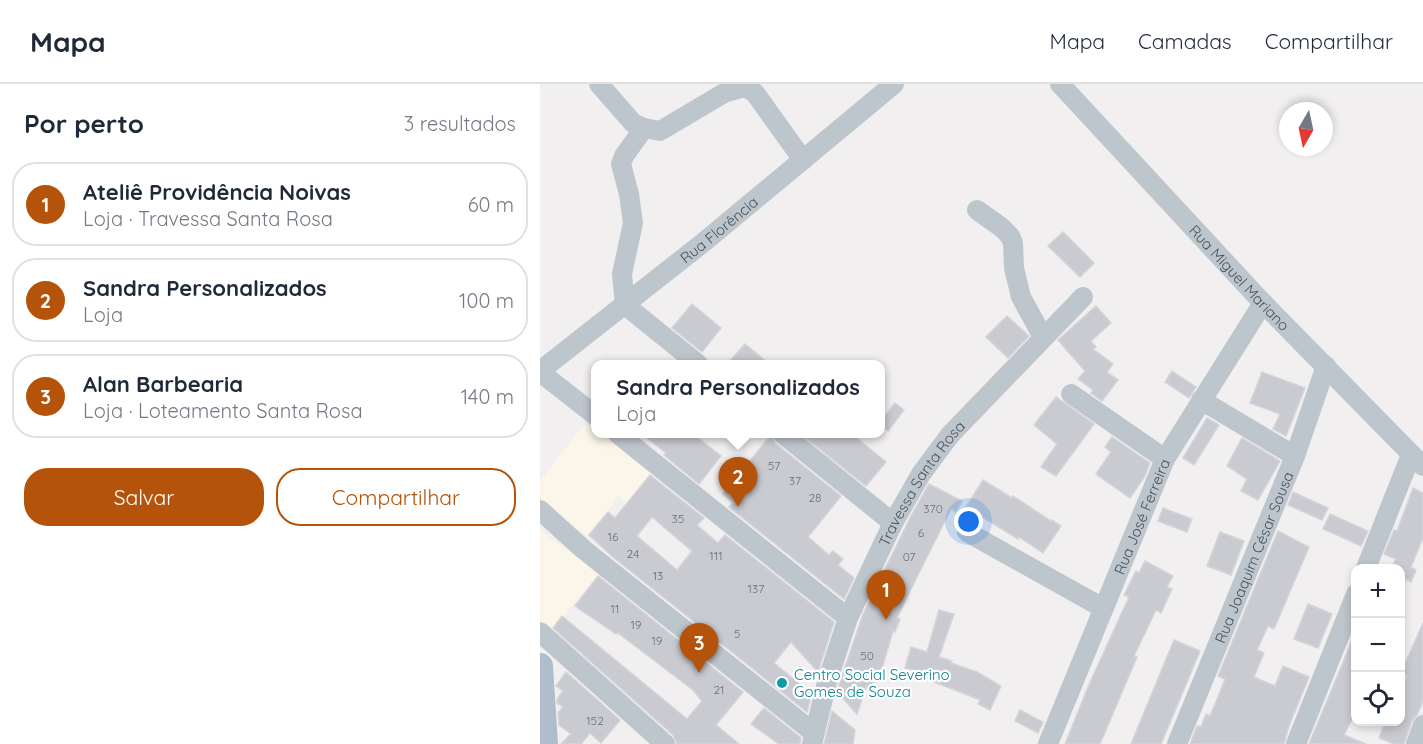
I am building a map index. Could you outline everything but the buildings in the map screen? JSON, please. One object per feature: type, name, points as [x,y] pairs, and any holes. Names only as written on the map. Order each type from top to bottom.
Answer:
[{"type":"main road","points":[[540,666],[545,744]]},
{"type":"street","points":[[599,84],[633,123],[660,131],[726,92],[745,85],[755,93],[802,160]]},
{"type":"street","name":"Rua Florência","points":[[540,371],[625,305],[894,84]]},
{"type":"street","name":"Rua Miguel Mariano","points":[[1060,84],[1263,303],[1417,461]]},
{"type":"street","points":[[644,128],[621,164],[630,194],[633,223],[622,274],[625,305],[693,360]]},
{"type":"street","points":[[977,210],[1010,236],[1021,297],[1043,337]]},
{"type":"street","name":"Travessa Santa Rosa","points":[[813,738],[827,682],[848,618],[893,523],[921,474],[950,435],[1083,297]]},
{"type":"street","name":"Rua José Ferreira","points":[[1048,744],[1165,459],[1263,303]]},
{"type":"street","name":"Rua Joaquim César Sousa","points":[[1177,744],[1295,456],[1326,366]]},
{"type":"street","points":[[540,371],[591,412]]},
{"type":"street","points":[[1071,394],[1165,459]]},
{"type":"street","points":[[1201,400],[1295,456]]},
{"type":"street","points":[[623,438],[848,618]]},
{"type":"street","points":[[788,438],[893,523]]},
{"type":"street","points":[[1368,564],[1417,461]]},
{"type":"street","points":[[540,510],[583,549],[813,738]]},
{"type":"street","points":[[967,532],[1103,608]]},
{"type":"street","points":[[1296,744],[1351,606]]},
{"type":"street","points":[[540,632],[665,744]]},
{"type":"street","points":[[1416,744],[1423,725]]},
{"type":"shaded area","points":[[583,425],[591,426],[591,438],[607,438],[651,474],[627,503],[618,496],[587,537],[542,501],[540,481]]},
{"type":"shaded area","points":[[540,530],[600,573],[542,642],[540,625]]},
{"type":"place","name":"Sandra Personalizados","points":[[738,507]]},
{"type":"place","name":"Ateliê Providência Noivas","points":[[886,620]]},
{"type":"place","name":"Alan Barbearia","points":[[699,673]]},
{"type":"place","name":"Centro Social Severino Gomes de Souza","points":[[782,683]]}]
